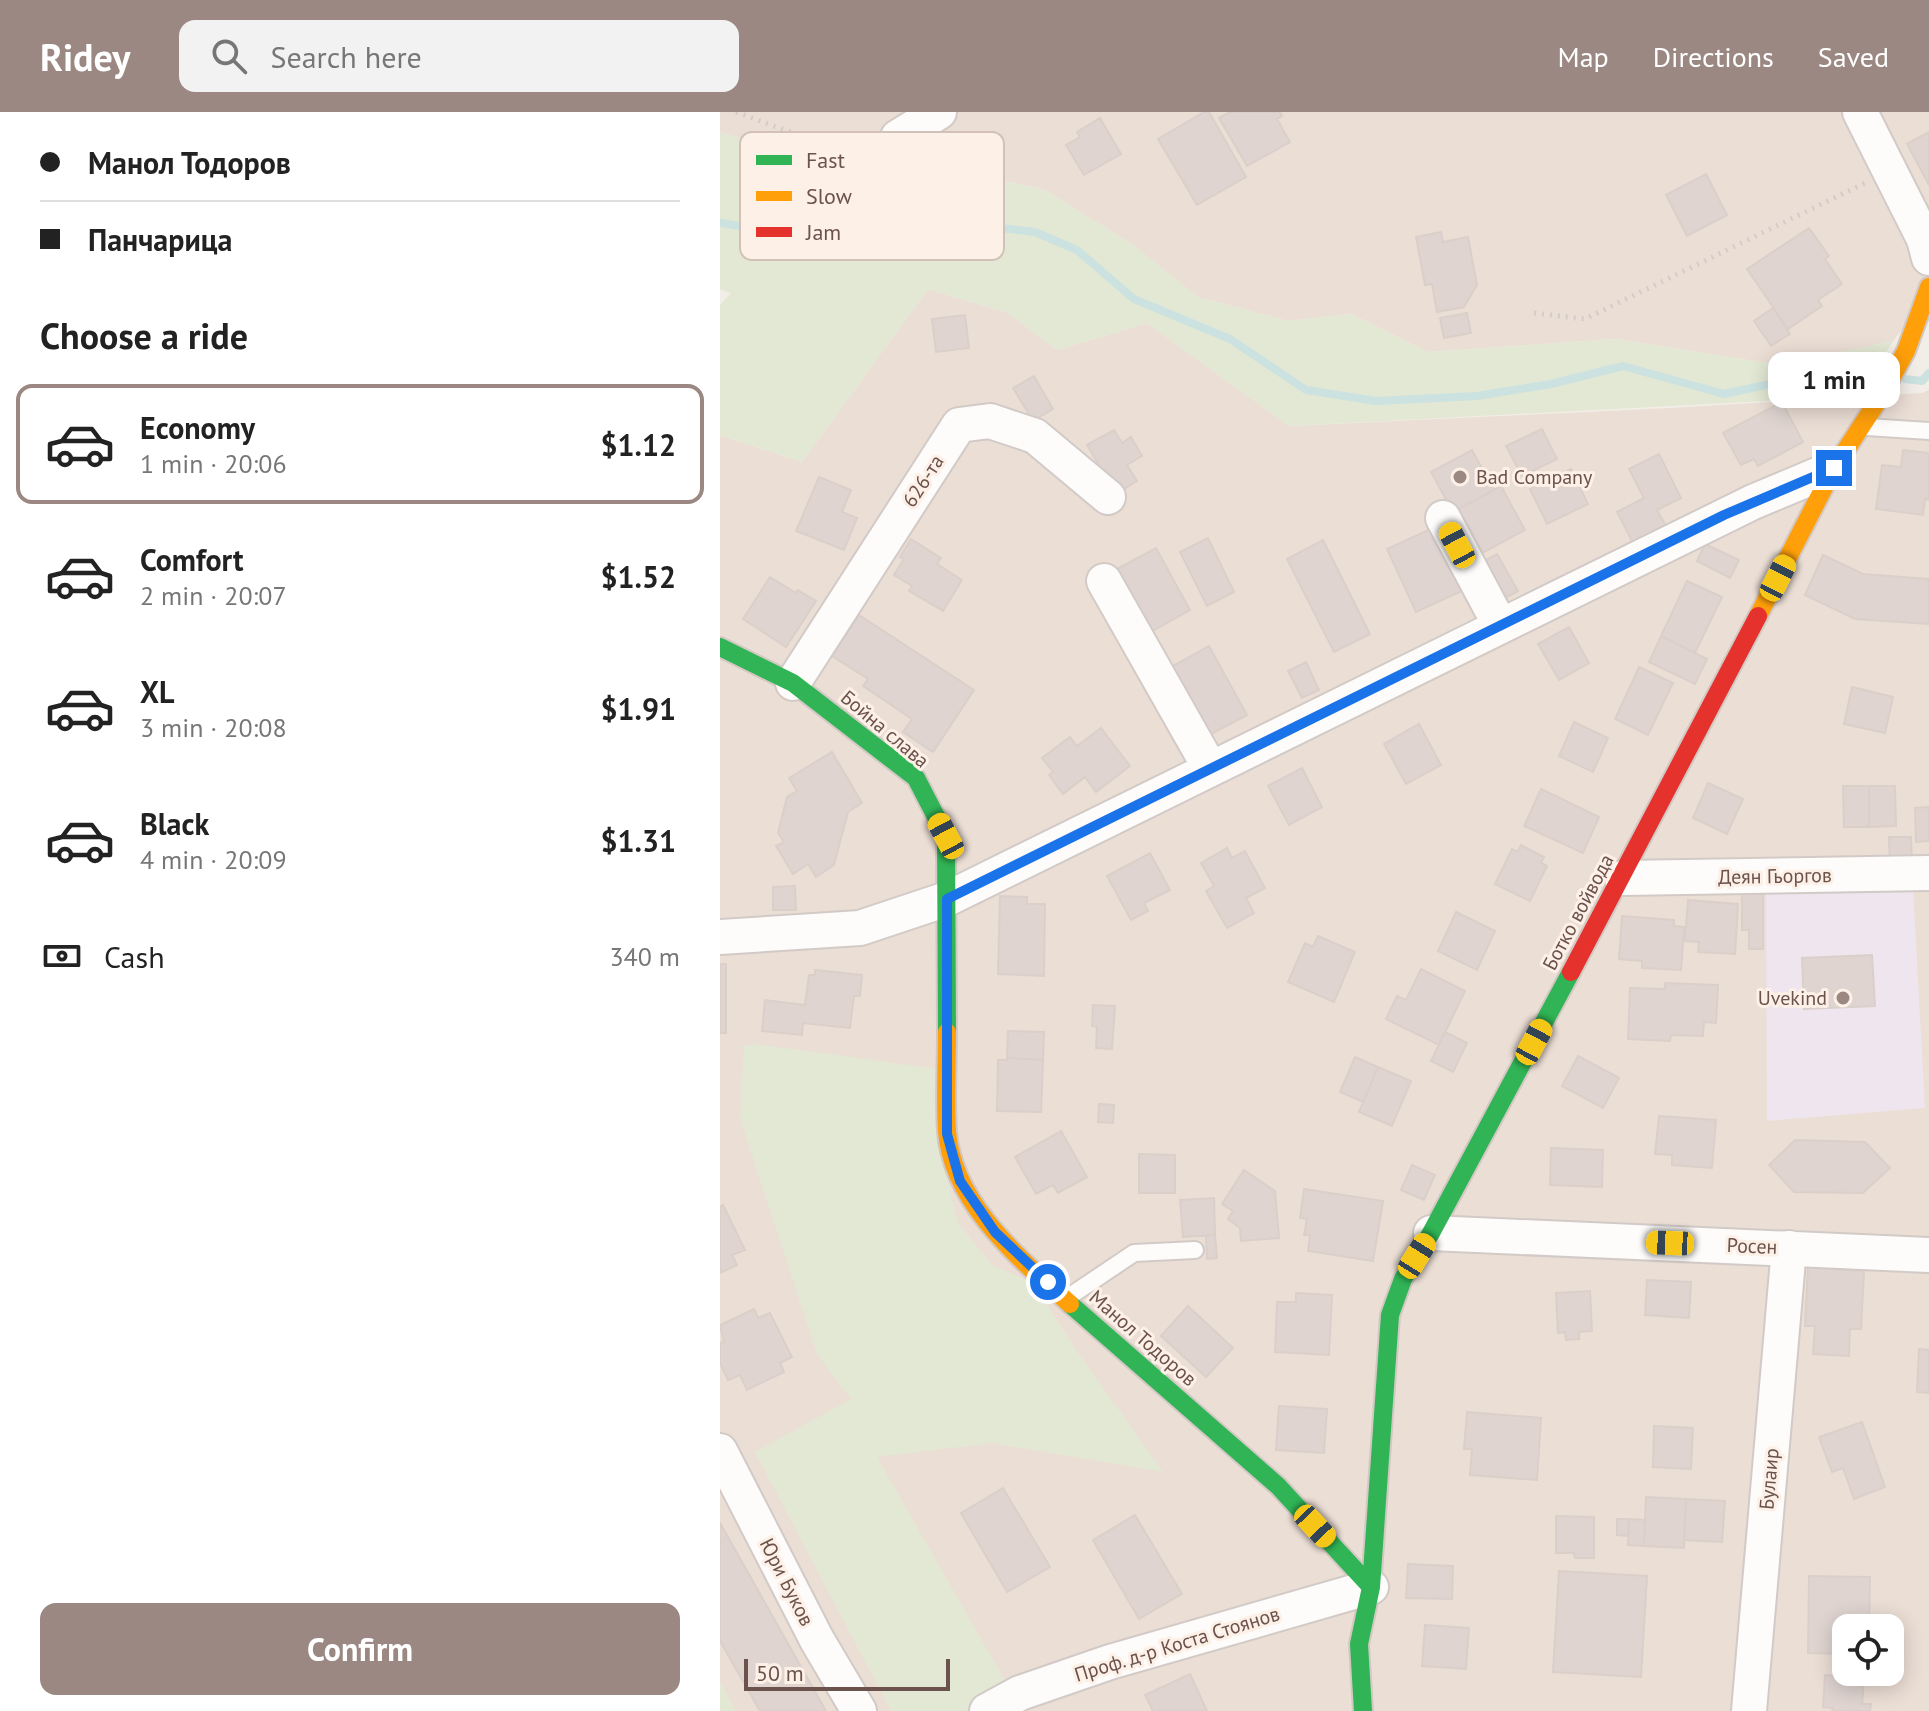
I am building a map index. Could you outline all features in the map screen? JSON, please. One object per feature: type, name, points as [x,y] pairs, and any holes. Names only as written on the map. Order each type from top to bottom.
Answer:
[{"type":"street","points":[[906,132],[939,112]]},
{"type":"street","points":[[1860,112],[1924,239],[1929,258]]},
{"type":"street","name":"Ботко войвода","points":[[1363,1711],[1359,1644],[1371,1587],[1390,1315],[1403,1279],[1431,1233],[1622,878],[1834,468],[1883,393],[1906,351],[1929,287]]},
{"type":"street","name":"626-та","points":[[793,683],[959,425],[990,421],[1035,436],[1108,497]]},
{"type":"street","points":[[720,937],[860,928],[947,899],[1753,502],[1834,468]]},
{"type":"street","points":[[1443,518],[1500,625]]},
{"type":"street","points":[[1104,581],[1210,768]]},
{"type":"street","name":"Бойна слава","points":[[720,647],[793,683],[916,778],[946,836],[947,899]]},
{"type":"street","name":"Деян Гьоргов","points":[[1622,878],[1929,873]]},
{"type":"street","name":"Манол Тодоров","points":[[947,899],[947,1134],[960,1181],[995,1232],[1065,1299],[1278,1486],[1371,1587]]},
{"type":"street","name":"Росен","points":[[1431,1233],[1929,1255]]},
{"type":"street","name":"Булаир","points":[[1749,1711],[1789,1248]]},
{"type":"street","name":"Юри Буков","points":[[720,1451],[810,1626],[859,1711]]},
{"type":"street","name":"Проф. д-р Коста Стоянов","points":[[987,1711],[1020,1693],[1110,1662],[1371,1587]]},
{"type":"lane","points":[[1862,426],[1929,431]]},
{"type":"lane","points":[[1065,1299],[1134,1253],[1195,1250]]},
{"type":"path","points":[[736,112],[790,132]]},
{"type":"path","points":[[1534,313],[1585,319],[1889,171]]},
{"type":"shaded area","points":[[720,112],[1929,112],[1929,295],[1893,341],[1780,365],[1615,339],[1428,352],[1351,314],[1288,321],[1198,297],[1133,245],[1045,190],[1004,181],[1004,132],[740,132],[740,138],[720,132]]},
{"type":"shaded area","points":[[928,289],[1008,313],[1057,350],[1147,323],[1289,426],[1670,408],[1922,393],[1929,390],[1929,1711],[720,1711],[720,435],[802,462]]},
{"type":"shaded area","name":"Uvekind","points":[[1913,887],[1925,1108],[1767,1121],[1766,889]]},
{"type":"green space","points":[[720,132],[740,138],[740,260],[1004,260],[1004,181],[1045,190],[1133,245],[1198,297],[1288,321],[1351,314],[1428,352],[1615,339],[1780,365],[1893,341],[1861,396],[1289,426],[1147,323],[1057,350],[1008,313],[928,289],[802,462],[720,435],[720,305],[731,293],[720,288]]},
{"type":"green space","points":[[754,1044],[939,1069],[940,1151],[958,1223],[992,1265],[1033,1283],[1076,1350],[1163,1472],[992,1443],[877,1457],[1007,1684],[964,1711],[891,1711],[755,1452],[851,1399],[817,1354],[740,1118],[744,1046]]},
{"type":"green space","points":[[720,1681],[736,1711],[720,1711]]},
{"type":"building","points":[[1209,112],[1246,177],[1197,205],[1158,139]]},
{"type":"building","points":[[1230,112],[1280,112],[1282,116],[1277,119],[1290,142],[1247,166],[1219,118]]},
{"type":"building","points":[[1100,118],[1121,154],[1084,175],[1066,145],[1080,137],[1077,132]]},
{"type":"building","points":[[1929,132],[1929,185],[1907,144]]},
{"type":"building","points":[[1706,174],[1727,215],[1687,236],[1666,195]]},
{"type":"building","points":[[1809,228],[1829,256],[1825,259],[1842,284],[1818,300],[1822,306],[1788,329],[1747,269]]},
{"type":"building","points":[[1441,232],[1443,242],[1468,237],[1477,285],[1464,307],[1437,312],[1432,284],[1425,285],[1416,237]]},
{"type":"building","points":[[1773,308],[1790,334],[1771,346],[1754,321]]},
{"type":"building","points":[[1467,313],[1471,333],[1444,338],[1440,318]]},
{"type":"building","points":[[965,315],[969,348],[936,352],[932,319]]},
{"type":"building","points":[[1034,376],[1053,409],[1033,421],[1013,388]]},
{"type":"building","points":[[1782,402],[1803,442],[1758,466],[1754,459],[1741,465],[1723,433]]},
{"type":"building","points":[[1542,429],[1557,459],[1522,476],[1506,446]]},
{"type":"building","points":[[1114,430],[1122,443],[1131,437],[1142,456],[1127,465],[1137,481],[1116,494],[1087,445]]},
{"type":"building","name":"Bad Company","points":[[1472,450],[1494,490],[1453,512],[1431,472]]},
{"type":"building","points":[[1903,450],[1929,453],[1929,500],[1925,499],[1923,515],[1876,509],[1882,465],[1901,467]]},
{"type":"building","points":[[1659,454],[1681,498],[1657,510],[1666,526],[1633,543],[1617,512],[1644,498],[1629,469]]},
{"type":"building","points":[[1571,469],[1588,504],[1547,524],[1530,489]]},
{"type":"building","points":[[819,477],[851,490],[842,512],[857,518],[844,550],[796,531]]},
{"type":"building","points":[[1501,486],[1525,530],[1477,556],[1453,512]]},
{"type":"building","points":[[1435,527],[1464,590],[1416,612],[1387,549]]},
{"type":"building","points":[[1208,538],[1234,592],[1207,606],[1180,552]]},
{"type":"building","points":[[911,539],[941,558],[937,564],[962,580],[943,611],[909,591],[912,586],[894,575]]},
{"type":"building","points":[[1323,540],[1370,634],[1334,652],[1287,559]]},
{"type":"building","points":[[1705,544],[1739,560],[1730,578],[1697,561]]},
{"type":"building","points":[[1156,548],[1190,610],[1147,634],[1113,571]]},
{"type":"building","points":[[1497,554],[1518,591],[1496,603],[1475,566]]},
{"type":"building","points":[[1823,555],[1863,574],[1929,579],[1929,624],[1855,619],[1805,595]]},
{"type":"building","points":[[770,577],[816,601],[786,647],[743,619]]},
{"type":"building","points":[[1687,581],[1722,597],[1695,653],[1661,636]]},
{"type":"building","points":[[859,615],[974,690],[933,752],[903,732],[912,719],[863,686],[868,679],[832,656]]},
{"type":"building","points":[[1569,627],[1589,663],[1559,680],[1538,644]]},
{"type":"building","points":[[1661,636],[1707,659],[1695,684],[1649,662]]},
{"type":"building","points":[[1209,646],[1247,715],[1204,738],[1166,670]]},
{"type":"building","points":[[1306,662],[1319,690],[1302,698],[1288,671]]},
{"type":"building","points":[[1639,667],[1673,683],[1648,735],[1615,719]]},
{"type":"building","points":[[1852,687],[1893,697],[1885,733],[1844,724]]},
{"type":"building","points":[[1574,722],[1608,738],[1593,772],[1559,756]]},
{"type":"building","points":[[1419,724],[1441,765],[1406,784],[1384,744]]},
{"type":"building","points":[[1101,728],[1130,766],[1096,792],[1085,777],[1063,794],[1049,775],[1053,772],[1042,758],[1070,737],[1077,746]]},
{"type":"building","points":[[832,752],[862,803],[848,812],[834,865],[816,877],[808,864],[793,874],[776,846],[784,842],[778,833],[787,797],[797,791],[789,778]]},
{"type":"building","points":[[1302,768],[1322,807],[1289,825],[1268,786]]},
{"type":"building","points":[[1708,783],[1743,799],[1727,834],[1693,818]]},
{"type":"building","points":[[1843,786],[1869,786],[1869,827],[1844,827]]},
{"type":"building","points":[[1869,786],[1895,786],[1896,826],[1869,827]]},
{"type":"building","points":[[1541,789],[1599,817],[1583,853],[1524,826]]},
{"type":"building","points":[[1929,807],[1929,841],[1916,842],[1915,808]]},
{"type":"building","points":[[1889,837],[1911,837],[1912,865],[1890,866]]},
{"type":"building","points":[[1521,845],[1544,857],[1541,863],[1547,866],[1530,901],[1495,884],[1512,849],[1518,852]]},
{"type":"building","points":[[1227,848],[1232,858],[1245,851],[1265,888],[1246,898],[1254,913],[1227,928],[1206,891],[1214,886],[1201,863]]},
{"type":"building","points":[[1150,853],[1170,890],[1144,903],[1148,911],[1131,920],[1107,876]]},
{"type":"building","points":[[795,886],[796,910],[773,910],[773,887]]},
{"type":"building","points":[[1742,889],[1763,890],[1763,949],[1749,949],[1749,930],[1742,930]]},
{"type":"building","points":[[1000,896],[1027,897],[1027,904],[1045,904],[1044,976],[998,974]]},
{"type":"building","points":[[1688,900],[1738,904],[1735,954],[1698,952],[1699,942],[1685,941]]},
{"type":"building","points":[[1456,912],[1495,931],[1477,970],[1438,951]]},
{"type":"building","points":[[1622,916],[1674,920],[1674,926],[1684,927],[1681,970],[1642,968],[1642,961],[1619,959]]},
{"type":"building","points":[[1318,936],[1355,952],[1334,1002],[1288,982],[1305,943],[1313,947]]},
{"type":"building","points":[[1872,955],[1875,1006],[1804,1009],[1802,958]]},
{"type":"building","points":[[720,964],[726,964],[726,1033],[720,1033]]},
{"type":"building","points":[[1421,969],[1465,991],[1439,1045],[1386,1019],[1397,996],[1406,1000]]},
{"type":"building","points":[[815,970],[862,975],[860,996],[854,996],[850,1028],[803,1023],[802,1035],[762,1031],[765,1000],[805,1005],[809,975],[815,975]]},
{"type":"building","points":[[1665,983],[1718,985],[1716,1023],[1704,1022],[1703,1036],[1671,1035],[1670,1041],[1628,1039],[1630,988],[1665,989]]},
{"type":"building","points":[[1093,1005],[1115,1006],[1112,1049],[1096,1048],[1097,1027],[1092,1026]]},
{"type":"building","points":[[1008,1031],[1044,1032],[1043,1060],[1007,1058]]},
{"type":"building","points":[[1445,1032],[1467,1043],[1453,1072],[1431,1061]]},
{"type":"building","points":[[1578,1056],[1619,1078],[1603,1108],[1562,1086]]},
{"type":"building","points":[[1355,1057],[1378,1067],[1363,1102],[1340,1092]]},
{"type":"building","points":[[998,1060],[1043,1060],[1041,1112],[997,1111]]},
{"type":"building","points":[[1378,1067],[1411,1081],[1392,1126],[1359,1112]]},
{"type":"building","points":[[1099,1104],[1114,1105],[1113,1123],[1098,1122]]},
{"type":"building","points":[[1659,1116],[1716,1120],[1712,1168],[1672,1165],[1672,1155],[1655,1154]]},
{"type":"building","points":[[1061,1131],[1087,1177],[1058,1193],[1053,1185],[1036,1194],[1015,1157]]},
{"type":"building","points":[[1795,1140],[1865,1142],[1890,1168],[1863,1193],[1794,1192],[1769,1165]]},
{"type":"building","points":[[1551,1148],[1603,1150],[1602,1187],[1550,1185]]},
{"type":"building","points":[[1139,1154],[1175,1155],[1175,1193],[1139,1193]]},
{"type":"building","points":[[1412,1165],[1435,1175],[1424,1200],[1401,1190]]},
{"type":"building","points":[[1244,1170],[1275,1191],[1279,1238],[1241,1241],[1240,1228],[1228,1219],[1233,1211],[1222,1204]]},
{"type":"building","points":[[1304,1189],[1383,1201],[1373,1261],[1308,1251],[1310,1235],[1304,1235],[1307,1219],[1300,1218]]},
{"type":"building","points":[[1214,1198],[1215,1235],[1183,1237],[1180,1200]]},
{"type":"building","points":[[723,1205],[745,1250],[732,1255],[737,1265],[720,1273],[720,1207]]},
{"type":"building","points":[[1215,1235],[1217,1258],[1207,1259],[1206,1236]]},
{"type":"building","points":[[1808,1267],[1864,1271],[1861,1329],[1850,1329],[1849,1356],[1813,1354],[1815,1326],[1805,1326]]},
{"type":"building","points":[[1647,1280],[1691,1282],[1689,1318],[1645,1315]]},
{"type":"building","points":[[1590,1291],[1592,1331],[1579,1332],[1579,1339],[1566,1340],[1565,1332],[1558,1333],[1556,1293]]},
{"type":"building","points":[[1296,1293],[1332,1295],[1329,1355],[1275,1352],[1277,1302],[1296,1302]]},
{"type":"building","points":[[1188,1306],[1233,1348],[1206,1377],[1161,1336]]},
{"type":"building","points":[[754,1309],[758,1318],[770,1313],[792,1357],[780,1363],[784,1372],[747,1390],[740,1375],[728,1380],[720,1363],[720,1343],[724,1342],[720,1325]]},
{"type":"building","points":[[1919,1349],[1929,1350],[1929,1393],[1917,1392]]},
{"type":"building","points":[[1279,1406],[1327,1409],[1324,1453],[1276,1450]]},
{"type":"building","points":[[1467,1412],[1541,1418],[1537,1480],[1470,1475],[1472,1449],[1464,1449]]},
{"type":"building","points":[[1862,1422],[1885,1487],[1854,1499],[1843,1468],[1832,1472],[1819,1437]]},
{"type":"building","points":[[1654,1426],[1693,1428],[1691,1469],[1653,1467]]},
{"type":"building","points":[[1003,1488],[1050,1567],[1007,1592],[961,1513]]},
{"type":"building","points":[[1646,1497],[1686,1499],[1684,1548],[1644,1546]]},
{"type":"building","points":[[1686,1499],[1725,1501],[1722,1542],[1684,1540]]},
{"type":"building","points":[[1135,1515],[1182,1594],[1139,1619],[1093,1540]]},
{"type":"building","points":[[1556,1516],[1594,1517],[1594,1558],[1575,1558],[1574,1553],[1556,1553]]},
{"type":"building","points":[[1617,1519],[1629,1519],[1628,1536],[1617,1535]]},
{"type":"building","points":[[1629,1519],[1645,1520],[1644,1546],[1628,1545]]},
{"type":"building","points":[[720,1523],[826,1711],[760,1711],[720,1641]]},
{"type":"building","points":[[1408,1564],[1453,1566],[1452,1599],[1406,1598]]},
{"type":"building","points":[[1559,1571],[1647,1576],[1641,1677],[1553,1672]]},
{"type":"building","points":[[1809,1576],[1870,1577],[1869,1614],[1832,1614],[1832,1654],[1808,1653]]},
{"type":"building","points":[[1425,1625],[1469,1628],[1466,1669],[1422,1666]]},
{"type":"building","points":[[1190,1674],[1207,1711],[1153,1711],[1145,1695]]},
{"type":"building","points":[[1825,1675],[1832,1676],[1832,1686],[1863,1686],[1862,1704],[1871,1704],[1870,1711],[1832,1711],[1833,1708],[1823,1707]]},
{"type":"waterway","points":[[720,223],[740,226]]},
{"type":"waterway","points":[[1004,228],[1035,232],[1077,250],[1134,299],[1230,339],[1306,390],[1376,401],[1477,396],[1551,384],[1623,366],[1724,394],[1834,370],[1876,375]]},
{"type":"waterway","points":[[1905,379],[1922,381],[1929,373]]},
{"type":"traffic: fast","points":[[720,647],[793,683],[916,778],[946,836],[947,1032]]},
{"type":"traffic: fast","points":[[1363,1711],[1359,1644],[1371,1587],[1390,1315],[1403,1279],[1431,1233],[1571,972]]},
{"type":"traffic: fast","points":[[1070,1304],[1278,1486],[1371,1587]]},
{"type":"traffic: slow","points":[[1758,616],[1834,468],[1883,393],[1906,351],[1929,287]]},
{"type":"traffic: slow","points":[[947,1032],[947,1131],[961,1182],[992,1228],[1070,1304]]},
{"type":"traffic: jam","points":[[1571,972],[1758,616]]},
{"type":"place","name":"Bad Company","points":[[1460,477]]},
{"type":"place","name":"Uvekind","points":[[1843,998]]},
{"type":"route","points":[[1048,1282],[995,1232],[960,1181],[947,1134],[947,899],[1724,515],[1834,468]]}]
